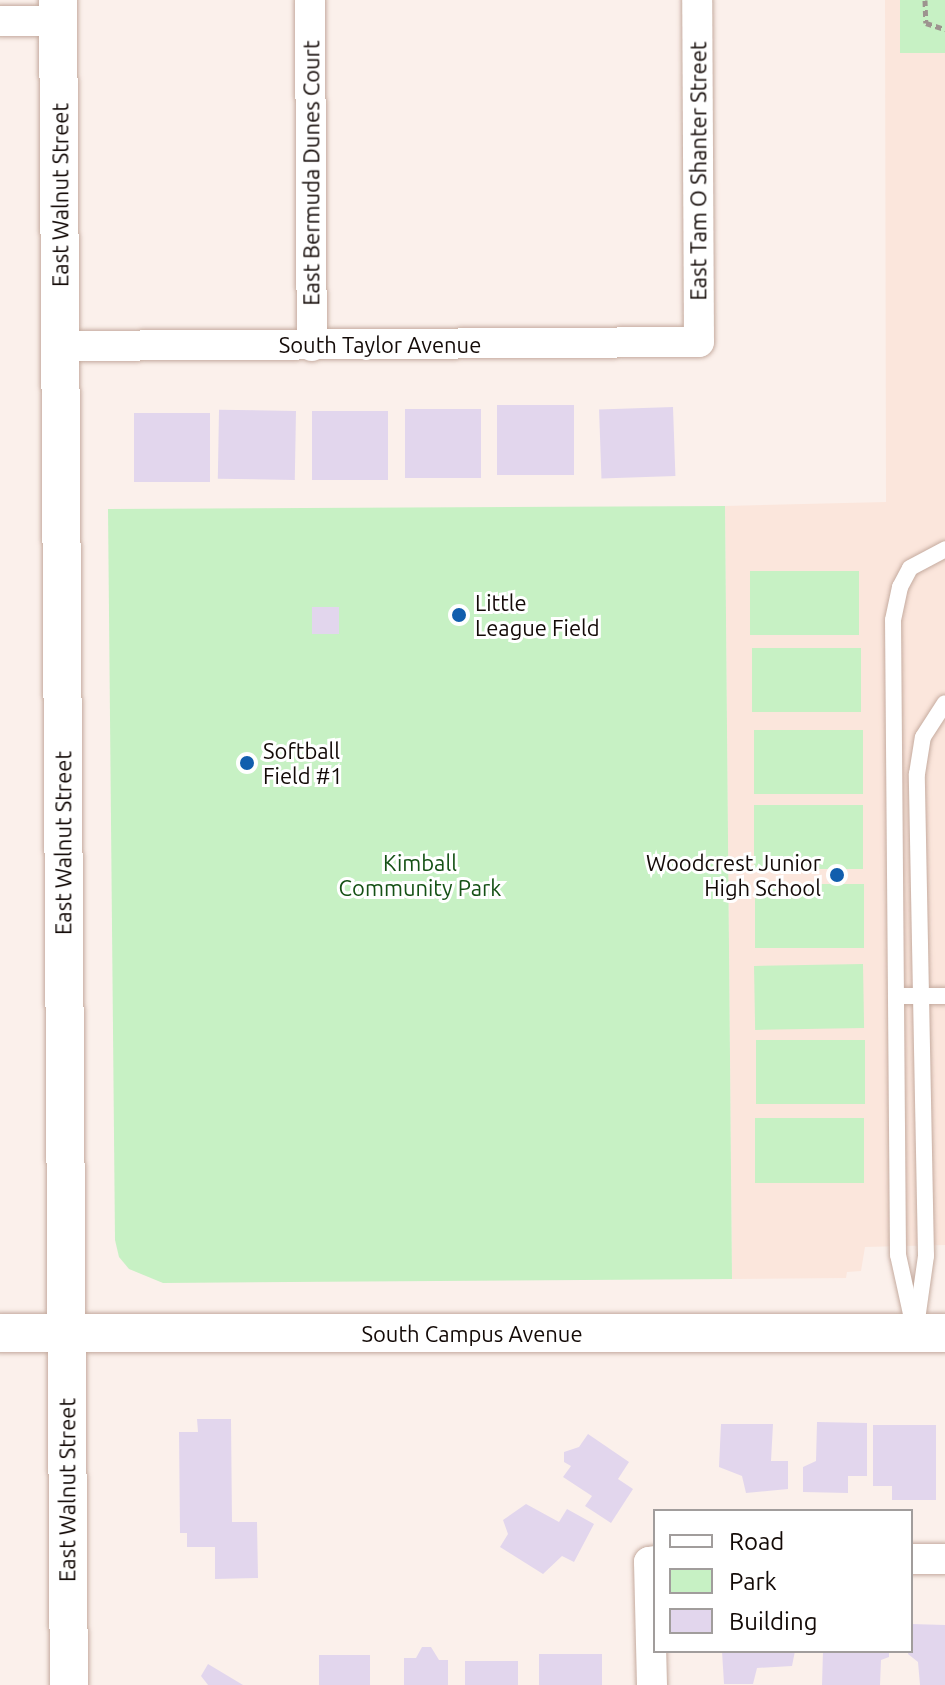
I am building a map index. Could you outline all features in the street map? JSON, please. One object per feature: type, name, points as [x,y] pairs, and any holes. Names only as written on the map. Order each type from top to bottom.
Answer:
[{"type":"street","name":"East Bermuda Dunes Court","points":[[310,0],[312,346]]},
{"type":"street","name":"East Tam O Shanter Street","points":[[697,0],[699,342]]},
{"type":"street","points":[[0,21],[59,10]]},
{"type":"street","name":"East Walnut Street","points":[[59,10],[69,1685]]},
{"type":"street","name":"South Taylor Avenue","points":[[61,346],[699,342]]},
{"type":"street","name":"South Campus Avenue","points":[[0,1333],[930,1333]]},
{"type":"street","points":[[913,1559],[945,1559]]},
{"type":"street","points":[[652,1562],[652,1685]]},
{"type":"lane","points":[[930,1333],[898,1255],[893,620],[900,587],[910,568],[945,549]]},
{"type":"lane","points":[[930,1333],[917,774],[923,737],[945,703]]},
{"type":"lane","points":[[896,996],[945,996]]},
{"type":"path","points":[[925,0],[926,23],[945,29]]},
{"type":"shaded area","name":"Woodcrest Junior High School","points":[[885,0],[945,0],[945,1245],[865,1247],[861,1271],[847,1272],[846,1278],[732,1279],[725,506],[886,502]]},
{"type":"green space","points":[[900,0],[945,0],[945,53],[900,53]]},
{"type":"green space","name":"Kimball Community Park","points":[[725,506],[732,1279],[163,1283],[129,1269],[119,1257],[115,1240],[108,509]]},
{"type":"green space","points":[[750,571],[859,571],[859,635],[750,635]]},
{"type":"green space","points":[[752,648],[861,648],[861,712],[752,712]]},
{"type":"green space","points":[[754,730],[863,730],[863,794],[754,794]]},
{"type":"green space","points":[[754,805],[863,805],[863,869],[754,869]]},
{"type":"green space","points":[[755,884],[864,884],[864,948],[755,948]]},
{"type":"green space","points":[[863,964],[864,1028],[755,1030],[754,966]]},
{"type":"green space","points":[[756,1040],[865,1040],[865,1104],[756,1104]]},
{"type":"green space","points":[[755,1118],[864,1118],[864,1183],[755,1183]]},
{"type":"building","points":[[497,405],[574,405],[574,475],[497,475]]},
{"type":"building","points":[[673,407],[675,476],[601,479],[599,410]]},
{"type":"building","points":[[405,409],[481,409],[481,478],[405,478]]},
{"type":"building","points":[[219,410],[296,411],[295,480],[218,479]]},
{"type":"building","points":[[312,411],[388,411],[388,480],[312,480]]},
{"type":"building","points":[[134,413],[210,413],[210,482],[134,482]]},
{"type":"building","points":[[312,607],[339,607],[339,634],[312,634]]},
{"type":"building","points":[[197,1419],[231,1419],[232,1522],[257,1522],[258,1578],[215,1579],[215,1547],[187,1547],[187,1533],[180,1533],[179,1432],[198,1432]]},
{"type":"building","points":[[817,1422],[867,1423],[867,1476],[848,1476],[848,1493],[803,1492],[803,1467],[816,1461]]},
{"type":"building","points":[[721,1424],[773,1424],[771,1461],[788,1461],[788,1489],[746,1493],[742,1476],[719,1467]]},
{"type":"building","points":[[873,1425],[936,1425],[936,1500],[892,1500],[892,1486],[873,1486]]},
{"type":"building","points":[[588,1434],[629,1462],[618,1479],[633,1489],[611,1523],[585,1506],[592,1496],[563,1477],[571,1466],[564,1462],[564,1452],[579,1447]]},
{"type":"building","points":[[526,1504],[559,1522],[567,1509],[594,1524],[574,1562],[562,1556],[543,1574],[500,1547],[508,1534],[503,1520]]},
{"type":"building","points":[[913,1624],[945,1625],[945,1685],[920,1685],[918,1662],[908,1654],[913,1653]]},
{"type":"building","points":[[422,1647],[431,1647],[439,1660],[448,1660],[448,1685],[404,1685],[404,1658],[416,1658]]},
{"type":"building","points":[[722,1653],[795,1653],[792,1666],[757,1668],[753,1684],[724,1684]]},
{"type":"building","points":[[823,1653],[889,1653],[889,1657],[881,1660],[880,1685],[822,1685]]},
{"type":"building","points":[[539,1654],[602,1654],[602,1685],[539,1685]]},
{"type":"building","points":[[319,1655],[370,1655],[370,1685],[319,1685]]},
{"type":"building","points":[[465,1661],[518,1661],[518,1685],[465,1685]]},
{"type":"building","points":[[208,1664],[243,1685],[208,1685],[201,1676]]},
{"type":"place","name":"Little League Field","points":[[459,615]]},
{"type":"place","name":"Softball Field #1","points":[[247,763]]},
{"type":"place","name":"Woodcrest Junior High School","points":[[837,875]]}]
